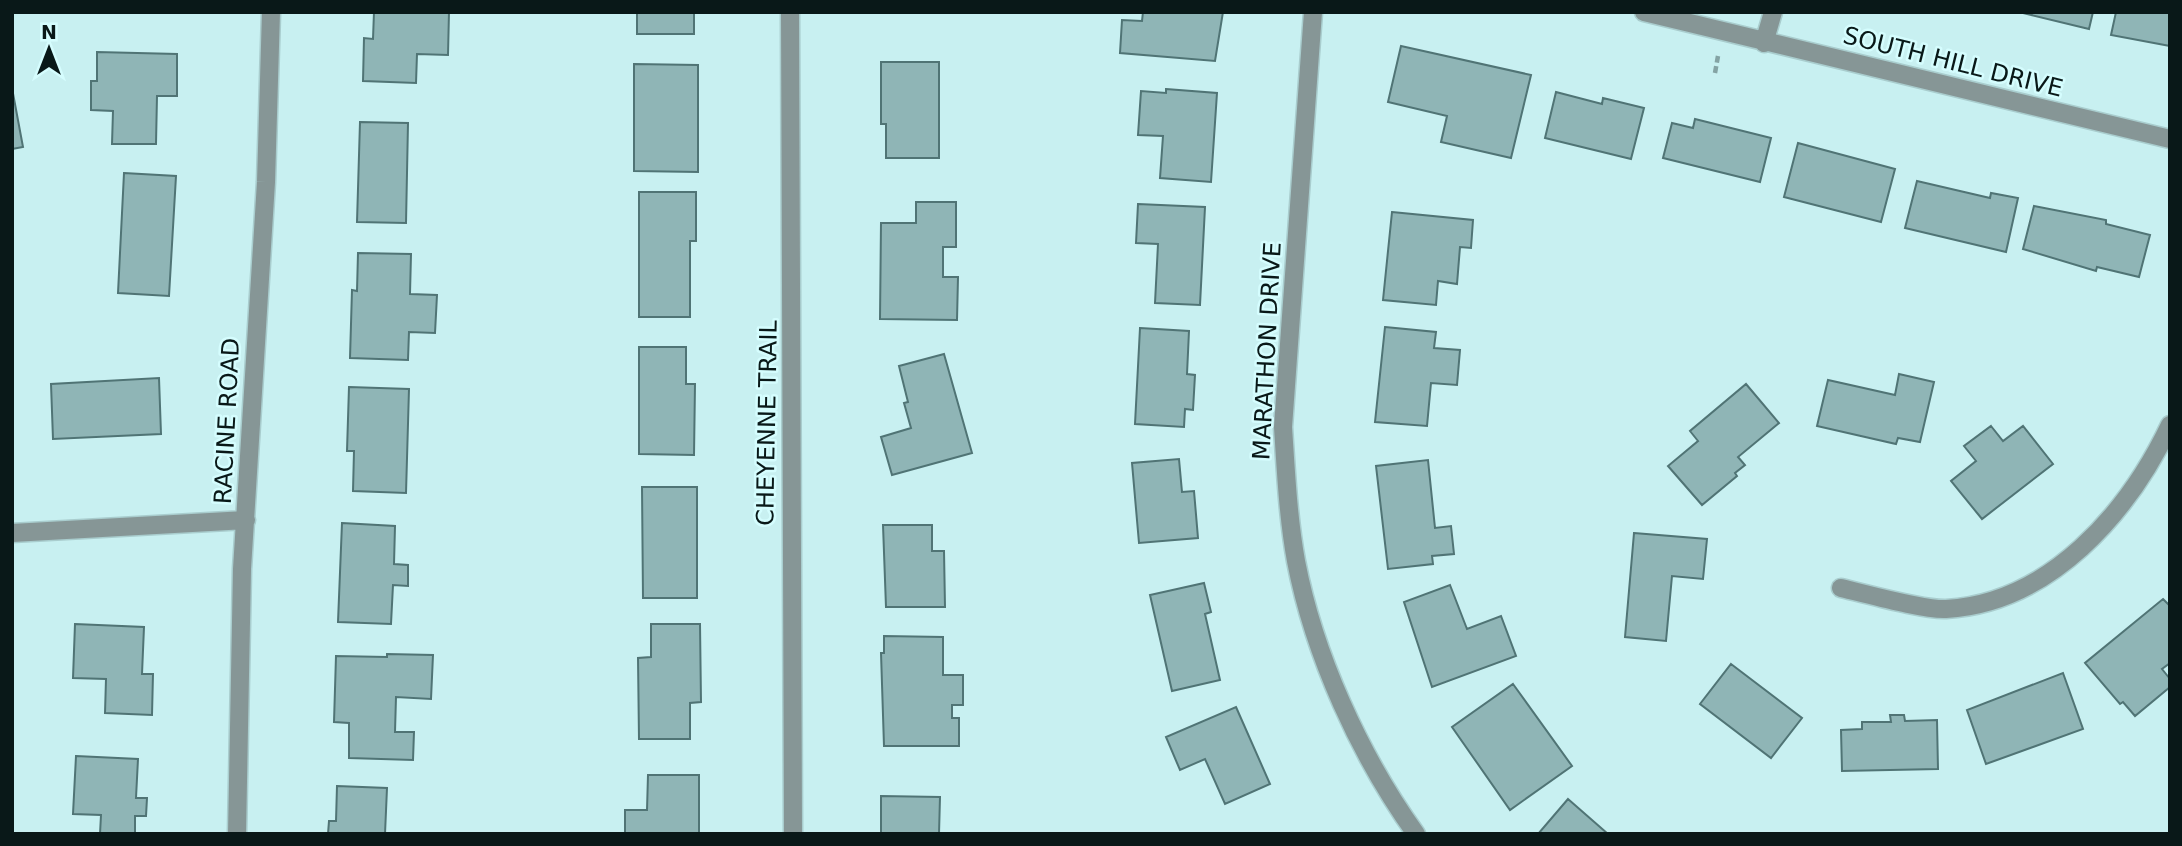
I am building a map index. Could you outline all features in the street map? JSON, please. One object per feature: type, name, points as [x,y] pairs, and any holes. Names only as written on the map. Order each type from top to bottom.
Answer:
[{"type":"street","name":"RACINE ROAD","points":[[237,834],[246,520],[266,182],[271,12]]},
{"type":"street","name":"CHEYENNE TRAIL","points":[[790,12],[793,834]]},
{"type":"street","name":"MARATHON DRIVE","points":[[1313,12],[1283,427],[1287,489],[1297,562],[1328,669],[1360,742],[1416,834]]},
{"type":"street","name":"SOUTH HILL DRIVE","points":[[1644,12],[2170,139]]},
{"type":"street","points":[[1764,43],[1773,12]]},
{"type":"street","points":[[1841,588],[1943,610],[1995,602],[2045,577],[2082,546],[2119,508],[2151,464],[2170,425]]},
{"type":"street","points":[[12,533],[246,520]]},
{"type":"path","points":[[1715,73],[1718,56]]},
{"type":"building","points":[[374,12],[449,12],[448,55],[417,54],[416,83],[363,81],[364,38],[373,39]]},
{"type":"building","points":[[637,12],[694,12],[694,34],[637,34]]},
{"type":"building","points":[[1143,12],[1223,12],[1215,61],[1120,53],[1122,20],[1142,21]]},
{"type":"building","points":[[2019,12],[2093,12],[2089,29]]},
{"type":"building","points":[[2116,12],[2170,12],[2170,46],[2111,35]]},
{"type":"building","points":[[1401,46],[1531,75],[1511,158],[1441,142],[1447,116],[1388,102]]},
{"type":"building","points":[[97,52],[177,54],[177,96],[157,96],[156,144],[112,144],[113,111],[91,110],[91,81],[97,81]]},
{"type":"building","points":[[881,62],[939,62],[939,158],[886,158],[886,124],[881,124]]},
{"type":"building","points":[[634,64],[698,65],[698,172],[634,171]]},
{"type":"building","points":[[12,88],[23,147],[12,149]]},
{"type":"building","points":[[1166,89],[1217,93],[1211,182],[1160,178],[1163,136],[1138,135],[1141,91],[1166,93]]},
{"type":"building","points":[[1556,92],[1602,104],[1603,98],[1644,108],[1631,159],[1545,138]]},
{"type":"building","points":[[1695,119],[1771,138],[1760,182],[1663,158],[1672,123],[1693,128]]},
{"type":"building","points":[[360,122],[408,123],[406,223],[357,222]]},
{"type":"building","points":[[1798,143],[1895,169],[1881,222],[1784,197]]},
{"type":"building","points":[[124,173],[176,176],[169,296],[118,293]]},
{"type":"building","points":[[1917,181],[1990,198],[1991,193],[2018,198],[2006,252],[1905,228]]},
{"type":"building","points":[[639,192],[696,192],[696,241],[690,241],[690,317],[639,317]]},
{"type":"building","points":[[916,202],[956,202],[956,247],[943,247],[943,277],[958,277],[957,320],[880,319],[881,223],[916,223]]},
{"type":"building","points":[[1138,204],[1205,207],[1200,305],[1155,303],[1158,244],[1136,243]]},
{"type":"building","points":[[2034,206],[2106,220],[2106,224],[2150,235],[2139,277],[2097,267],[2096,271],[2023,249]]},
{"type":"building","points":[[1392,212],[1473,220],[1471,248],[1460,247],[1457,284],[1438,281],[1436,305],[1383,300]]},
{"type":"building","points":[[358,253],[411,254],[410,294],[437,295],[435,333],[409,332],[408,360],[350,358],[352,290],[357,291]]},
{"type":"building","points":[[1385,327],[1436,332],[1434,348],[1460,350],[1457,385],[1431,383],[1427,426],[1375,422]]},
{"type":"building","points":[[1140,328],[1189,331],[1187,374],[1195,375],[1193,410],[1185,409],[1184,427],[1135,424]]},
{"type":"building","points":[[639,347],[686,347],[686,384],[695,384],[694,455],[639,454]]},
{"type":"building","points":[[944,354],[972,453],[892,475],[881,437],[911,428],[904,403],[908,402],[899,366]]},
{"type":"building","points":[[1899,374],[1934,382],[1920,442],[1898,438],[1896,444],[1817,426],[1828,380],[1895,395]]},
{"type":"building","points":[[159,378],[161,434],[53,439],[51,384]]},
{"type":"building","points":[[1746,384],[1779,423],[1738,457],[1745,465],[1735,473],[1737,476],[1702,505],[1668,466],[1698,441],[1690,431]]},
{"type":"building","points":[[349,387],[409,389],[406,493],[353,491],[354,451],[347,451]]},
{"type":"building","points":[[1991,426],[2003,441],[2023,426],[2053,464],[1982,519],[1951,481],[1976,461],[1964,446]]},
{"type":"building","points":[[1179,459],[1182,492],[1194,491],[1198,538],[1139,543],[1132,463]]},
{"type":"building","points":[[1428,460],[1435,528],[1451,526],[1454,554],[1432,556],[1433,564],[1388,569],[1376,466]]},
{"type":"building","points":[[642,487],[697,487],[697,598],[643,598]]},
{"type":"building","points":[[342,523],[395,526],[394,564],[408,565],[408,586],[393,585],[391,624],[338,622]]},
{"type":"building","points":[[883,525],[932,525],[932,551],[944,551],[945,607],[886,607]]},
{"type":"building","points":[[1634,533],[1707,539],[1703,579],[1672,576],[1666,641],[1625,637]]},
{"type":"building","points":[[1204,583],[1211,612],[1205,614],[1220,680],[1172,691],[1150,595]]},
{"type":"building","points":[[1450,585],[1467,629],[1501,616],[1516,656],[1432,687],[1404,602]]},
{"type":"building","points":[[2163,599],[2170,606],[2170,663],[2162,669],[2170,679],[2170,687],[2135,716],[2123,702],[2120,704],[2085,663]]},
{"type":"building","points":[[75,624],[144,627],[142,674],[153,674],[152,715],[105,713],[106,679],[73,678]]},
{"type":"building","points":[[651,624],[700,624],[701,702],[690,703],[690,739],[639,739],[638,658],[651,657]]},
{"type":"building","points":[[884,636],[943,637],[943,675],[963,675],[963,705],[952,705],[952,718],[959,718],[959,746],[884,746],[881,653],[884,653]]},
{"type":"building","points":[[387,654],[433,655],[431,699],[396,697],[395,732],[414,732],[413,760],[349,758],[349,723],[334,722],[336,656],[387,657]]},
{"type":"building","points":[[1731,664],[1802,718],[1771,758],[1700,704]]},
{"type":"building","points":[[2063,673],[2083,729],[1986,764],[1967,710]]},
{"type":"building","points":[[1513,684],[1572,766],[1510,810],[1452,727]]},
{"type":"building","points":[[1236,707],[1270,784],[1225,804],[1205,759],[1180,770],[1166,737]]},
{"type":"building","points":[[1890,715],[1904,715],[1905,721],[1937,720],[1938,769],[1842,771],[1841,730],[1862,729],[1862,722],[1891,722]]},
{"type":"building","points":[[76,756],[138,759],[136,798],[147,798],[146,816],[135,816],[135,834],[100,834],[101,815],[73,814]]},
{"type":"building","points":[[648,775],[699,775],[699,834],[625,834],[625,810],[647,810]]},
{"type":"building","points":[[337,786],[387,788],[385,834],[328,834],[329,821],[336,821]]},
{"type":"building","points":[[881,796],[940,797],[939,834],[881,834]]},
{"type":"building","points":[[1568,799],[1608,834],[1538,834]]}]
